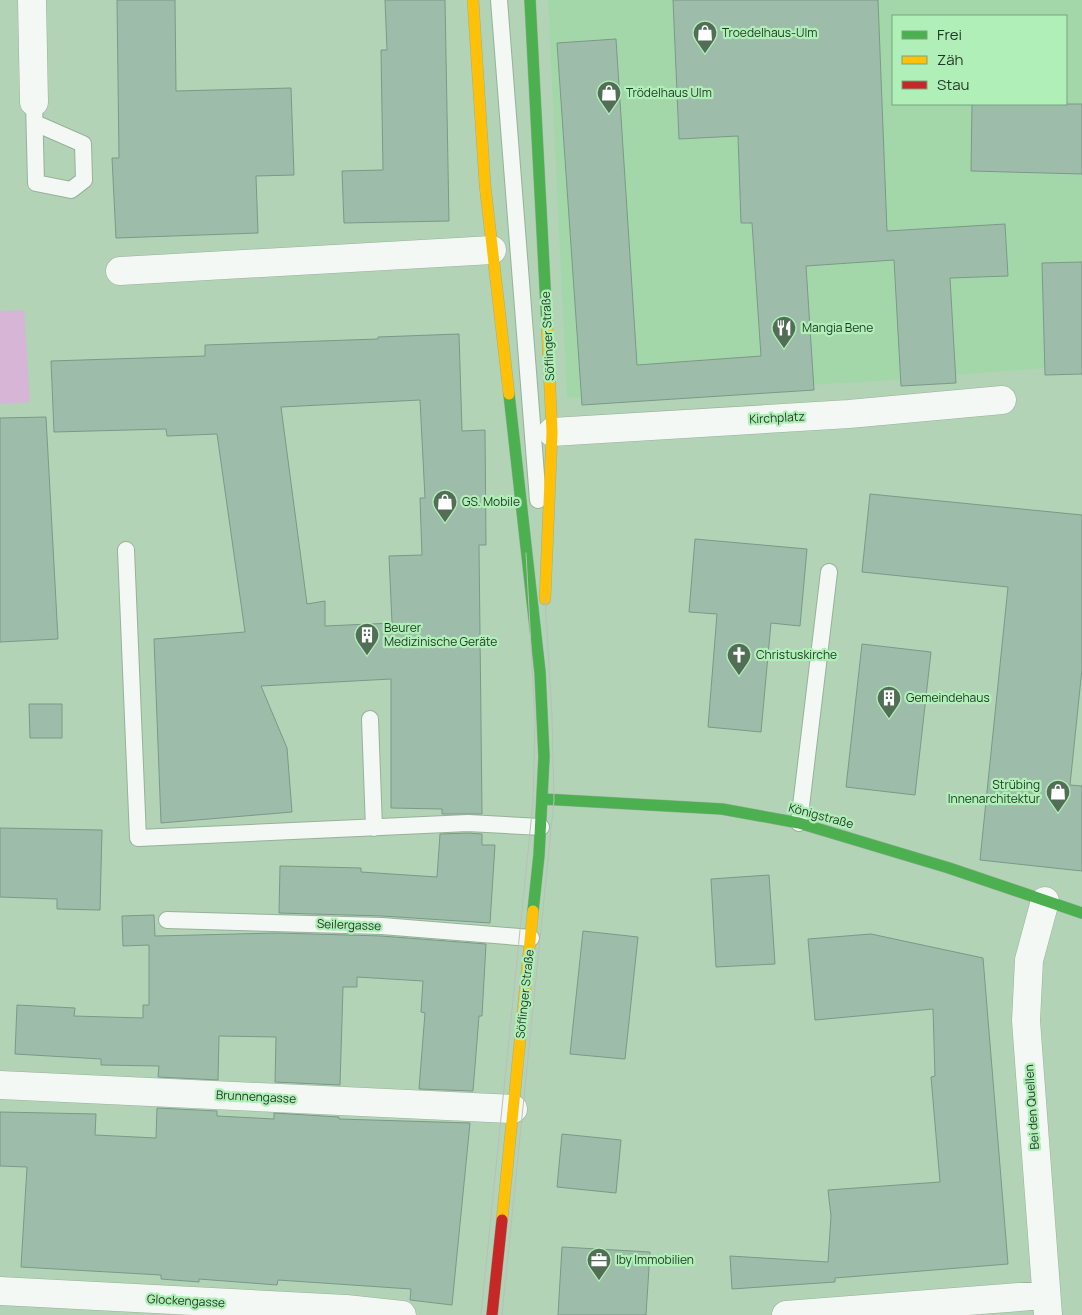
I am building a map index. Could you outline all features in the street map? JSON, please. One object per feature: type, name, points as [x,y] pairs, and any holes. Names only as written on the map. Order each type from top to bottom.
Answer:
[{"type":"street","points":[[32,0],[34,113]]},
{"type":"street","name":"Söflinger Straße","points":[[473,0],[481,134],[492,250],[540,672],[544,757],[542,827],[492,1315]]},
{"type":"street","name":"Söflinger Straße","points":[[530,0],[552,432],[540,672]]},
{"type":"street","points":[[120,271],[492,250]]},
{"type":"street","name":"Kirchplatz","points":[[552,432],[849,414],[1002,400]]},
{"type":"street","name":"Königstraße","points":[[543,799],[722,809],[799,823],[1082,913]]},
{"type":"street","name":"Bei den Quellen","points":[[1045,901],[1029,960],[1026,1021],[1047,1305]]},
{"type":"street","name":"Brunnengasse","points":[[0,1086],[513,1109]]},
{"type":"street","name":"Glockengasse","points":[[0,1292],[346,1309],[402,1315]]},
{"type":"street","points":[[786,1315],[1047,1305]]},
{"type":"lane","points":[[482,0],[488,95],[526,553]]},
{"type":"lane","points":[[499,0],[545,597]]},
{"type":"lane","points":[[126,550],[138,838],[468,822],[542,827]]},
{"type":"lane","points":[[799,823],[829,572]]},
{"type":"lane","points":[[370,719],[374,828]]},
{"type":"lane","name":"Seilergasse","points":[[167,920],[382,926],[530,938]]},
{"type":"shaded area","points":[[548,0],[1082,0],[1082,365],[879,381],[567,398]]},
{"type":"shaded area","points":[[24,310],[30,402],[0,404],[0,311]]},
{"type":"building","points":[[117,0],[175,0],[176,91],[291,88],[294,175],[256,176],[258,233],[116,238],[112,158],[119,158]]},
{"type":"building","points":[[385,0],[445,0],[449,221],[344,223],[342,171],[383,170],[381,50],[387,50]]},
{"type":"building","points":[[673,0],[878,0],[887,231],[1005,224],[1008,276],[950,278],[956,383],[901,386],[894,260],[806,266],[814,390],[582,405],[557,43],[616,39],[637,365],[761,356],[752,223],[741,223],[738,136],[679,139]]},
{"type":"building","points":[[1082,104],[1082,174],[971,171],[972,105]]},
{"type":"building","points":[[1082,262],[1082,374],[1045,375],[1042,263]]},
{"type":"building","points":[[459,334],[462,431],[485,430],[486,545],[479,545],[482,814],[442,814],[442,809],[391,808],[391,679],[261,686],[287,748],[292,812],[161,823],[154,639],[245,632],[217,434],[167,436],[166,429],[54,432],[51,361],[205,356],[205,345],[378,339],[378,337]],"holes":[[[420,400],[425,498],[420,498],[422,555],[389,556],[392,623],[325,626],[325,601],[307,604],[281,407]]]},
{"type":"building","points":[[46,417],[58,639],[0,642],[0,418]]},
{"type":"building","points":[[870,494],[1082,515],[1082,669],[1070,785],[1082,786],[1082,871],[980,860],[1008,587],[862,572]]},
{"type":"building","name":"Christuskirche","points":[[695,539],[807,549],[800,626],[771,623],[761,732],[708,727],[717,614],[689,612]]},
{"type":"building","name":"Gemeindehaus","points":[[862,644],[931,652],[915,795],[846,787]]},
{"type":"building","points":[[29,704],[62,704],[62,738],[30,738]]},
{"type":"building","points":[[0,828],[102,830],[100,910],[57,909],[57,899],[0,897]]},
{"type":"building","points":[[440,834],[482,834],[482,845],[495,845],[490,923],[382,916],[279,913],[280,866],[361,868],[361,872],[437,877]]},
{"type":"building","points":[[769,875],[775,964],[716,967],[711,879]]},
{"type":"building","points":[[154,915],[155,936],[278,933],[381,936],[486,944],[482,1016],[479,1016],[473,1091],[419,1089],[425,1013],[421,1012],[423,981],[357,977],[357,987],[343,987],[340,1085],[275,1082],[276,1037],[219,1036],[218,1080],[158,1077],[159,1066],[101,1065],[101,1059],[15,1054],[17,1005],[75,1008],[74,1016],[143,1018],[143,1005],[149,1005],[149,945],[123,946],[122,916]]},
{"type":"building","points":[[583,931],[638,937],[625,1059],[570,1054]]},
{"type":"building","points":[[871,934],[983,958],[1008,1264],[835,1278],[835,1282],[732,1289],[730,1256],[828,1262],[831,1216],[828,1190],[940,1182],[931,1077],[935,1076],[933,1009],[815,1020],[808,939]]},
{"type":"building","points":[[157,1108],[217,1111],[217,1116],[274,1119],[274,1113],[339,1117],[339,1119],[470,1123],[452,1305],[410,1300],[411,1289],[278,1280],[277,1285],[199,1279],[199,1282],[161,1279],[161,1275],[21,1267],[27,1167],[0,1166],[0,1112],[96,1114],[95,1135],[156,1138]]},
{"type":"building","points":[[562,1134],[621,1140],[616,1193],[557,1187]]},
{"type":"building","points":[[562,1247],[650,1252],[646,1315],[558,1315]]},
{"type":"tram line","points":[[481,1315],[533,802],[535,720],[526,553]]},
{"type":"tram line","points":[[502,1315],[554,800],[552,716],[545,597]]},
{"type":"traffic: fast","points":[[530,0],[547,325]]},
{"type":"traffic: fast","points":[[509,394],[540,672],[544,757],[539,855],[533,911]]},
{"type":"traffic: fast","points":[[543,799],[722,809],[799,823],[949,868],[1082,913]]},
{"type":"traffic: slow","points":[[473,0],[485,185],[509,394]]},
{"type":"traffic: slow","points":[[545,599],[552,432],[547,325]]},
{"type":"traffic: slow","points":[[502,1220],[533,911]]},
{"type":"traffic: jam","points":[[492,1315],[502,1220]]},
{"type":"place","name":"Troedelhaus-Ulm","points":[[705,54]]},
{"type":"place","name":"Trödelhaus Ulm","points":[[609,114]]},
{"type":"place","name":"Mangia Bene","points":[[784,349]]},
{"type":"place","name":"GS. Mobile","points":[[445,523]]},
{"type":"place","name":"Beurer Medizinische Geräte","points":[[367,656]]},
{"type":"place","name":"Christuskirche","points":[[739,676]]},
{"type":"place","name":"Gemeindehaus","points":[[889,719]]},
{"type":"place","name":"Strübing Innenarchitektur","points":[[1058,813]]},
{"type":"place","name":"Iby Immobilien","points":[[599,1281]]}]
